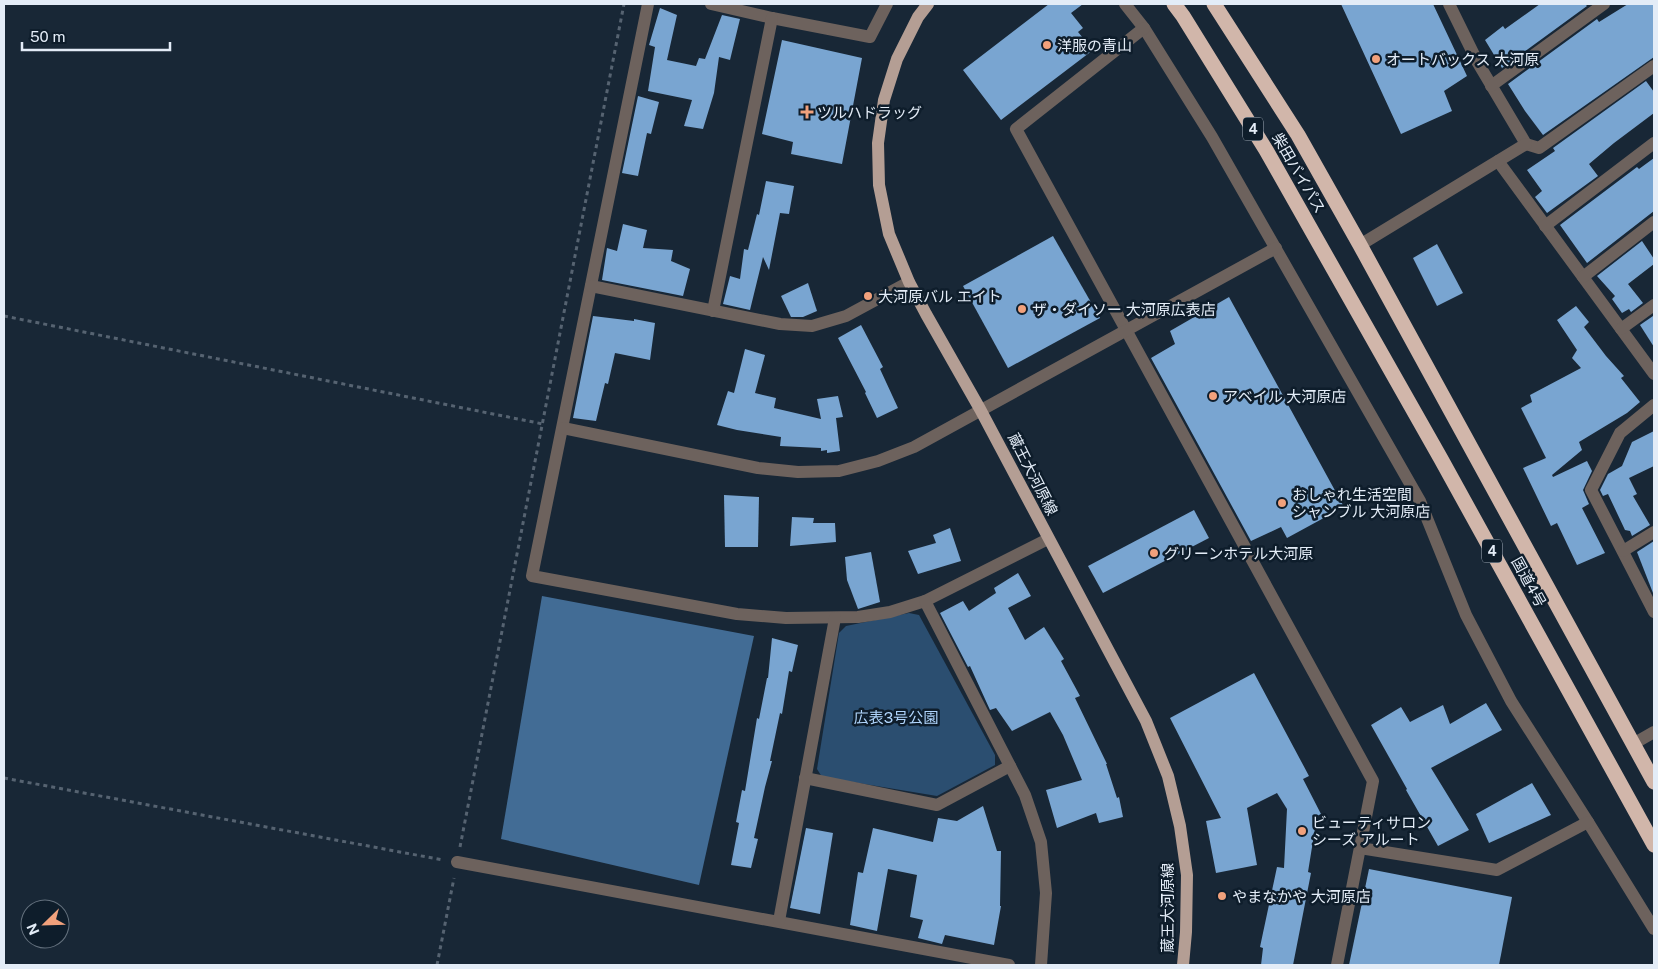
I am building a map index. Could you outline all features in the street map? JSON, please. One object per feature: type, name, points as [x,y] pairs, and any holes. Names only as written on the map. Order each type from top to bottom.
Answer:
[{"type":"highway","name":"柴田バイパス","points":[[1174,4],[1266,150],[1327,258]]},
{"type":"highway","name":"柴田バイパス","points":[[1214,4],[1298,135],[1360,245]]},
{"type":"highway","name":"国道4号","points":[[1360,245],[1654,782]]},
{"type":"highway","name":"国道4号","points":[[1327,258],[1441,459],[1654,845]]},
{"type":"main road","name":"蔵王大河原線","points":[[928,4],[918,17],[897,59],[884,100],[878,143],[879,185],[889,234],[909,282],[980,409],[1146,721],[1168,776],[1180,826],[1186,875],[1186,932],[1183,965]]},
{"type":"street","points":[[648,4],[532,576],[736,614],[786,618],[834,618],[890,612],[925,601],[1048,539]]},
{"type":"street","points":[[710,4],[870,37],[887,4]]},
{"type":"street","points":[[1125,4],[1144,28],[1212,137],[1420,501],[1466,615],[1511,701],[1654,929]]},
{"type":"street","points":[[1449,4],[1478,63],[1526,144],[1539,148],[1654,66]]},
{"type":"street","points":[[1491,86],[1604,4]]},
{"type":"street","points":[[713,311],[772,18]]},
{"type":"street","points":[[1144,28],[1016,128],[1374,781],[1337,965]]},
{"type":"street","points":[[1545,226],[1654,143]]},
{"type":"street","points":[[1360,245],[1526,144]]},
{"type":"street","points":[[1498,161],[1654,374]]},
{"type":"street","points":[[1583,277],[1654,222]]},
{"type":"street","points":[[563,428],[758,468],[798,472],[839,471],[878,461],[914,447],[980,409],[1276,248]]},
{"type":"street","points":[[591,286],[780,324],[812,326],[846,316],[909,282]]},
{"type":"street","points":[[1621,329],[1654,305]]},
{"type":"street","points":[[1654,405],[1620,433],[1591,490],[1654,612]]},
{"type":"street","points":[[1623,551],[1654,532]]},
{"type":"street","points":[[925,601],[1025,795],[1041,842],[1046,893],[1041,965]]},
{"type":"street","points":[[779,922],[834,618]]},
{"type":"street","points":[[1633,744],[1654,732]]},
{"type":"street","points":[[805,778],[937,805],[1010,766]]},
{"type":"street","points":[[1360,848],[1497,870],[1588,822]]},
{"type":"street","points":[[457,862],[1010,965]]},
{"type":"path","points":[[437,965],[624,4]]},
{"type":"path","points":[[4,316],[563,428]]},
{"type":"path","points":[[4,778],[457,862]]},
{"type":"green space","name":"広表3号公園","points":[[909,613],[919,615],[995,755],[995,765],[937,796],[822,777],[817,769],[839,633],[846,626]]},
{"type":"shaded area","points":[[542,596],[754,636],[699,885],[501,839]]},
{"type":"building","points":[[1049,4],[1083,4],[1071,13],[1083,28],[1078,32],[1093,50],[1001,120],[963,70]]},
{"type":"building","points":[[1341,4],[1433,4],[1467,76],[1444,91],[1452,111],[1401,134]]},
{"type":"building","points":[[1540,4],[1585,4],[1587,6],[1502,68],[1485,40],[1503,26],[1505,29]]},
{"type":"building","points":[[1628,4],[1654,4],[1654,57],[1543,135],[1508,84],[1597,19],[1599,22]]},
{"type":"building","points":[[660,8],[677,15],[667,60],[696,66],[699,58],[705,59],[722,15],[740,19],[730,60],[719,57],[714,93],[703,129],[684,126],[692,100],[648,91],[655,47],[649,45]]},
{"type":"building","points":[[782,40],[862,58],[842,164],[791,154],[793,142],[762,134]]},
{"type":"building","points":[[1646,81],[1654,92],[1654,113],[1589,164],[1598,176],[1547,213],[1535,197],[1542,191],[1527,170],[1555,151],[1553,148]]},
{"type":"building","points":[[638,96],[659,102],[651,134],[647,133],[638,176],[622,173]]},
{"type":"building","points":[[1654,158],[1654,211],[1587,263],[1560,225],[1637,167],[1639,169]]},
{"type":"building","points":[[766,181],[794,186],[789,214],[780,213],[769,270],[763,257],[750,310],[723,304],[730,276],[740,279],[744,249],[748,250],[757,214],[759,215]]},
{"type":"building","points":[[623,224],[647,230],[643,248],[673,250],[671,261],[690,269],[683,296],[602,280],[607,248],[617,251]]},
{"type":"building","points":[[1053,236],[1100,318],[1008,368],[963,286]]},
{"type":"building","points":[[1642,241],[1654,259],[1654,264],[1628,284],[1643,303],[1631,312],[1629,309],[1622,313],[1612,299],[1615,296],[1597,276]]},
{"type":"building","points":[[1437,244],[1463,293],[1437,306],[1413,258]]},
{"type":"building","points":[[808,283],[817,311],[803,317],[791,317],[781,296]]},
{"type":"building","points":[[1229,297],[1344,507],[1287,538],[1281,527],[1251,541],[1151,358],[1175,344],[1170,331]]},
{"type":"building","points":[[1576,306],[1589,322],[1584,327],[1624,376],[1621,378],[1640,402],[1627,413],[1579,442],[1582,450],[1552,475],[1553,477],[1587,461],[1592,471],[1583,490],[1589,504],[1582,508],[1605,553],[1577,565],[1557,523],[1551,526],[1523,468],[1546,458],[1521,408],[1532,402],[1530,395],[1581,368],[1572,358],[1577,350],[1557,320]]},
{"type":"building","points":[[593,316],[634,321],[634,319],[655,323],[650,360],[615,353],[608,384],[605,383],[596,421],[573,418]]},
{"type":"building","points":[[1653,316],[1654,318],[1654,347],[1640,325]]},
{"type":"building","points":[[861,325],[883,367],[880,369],[898,408],[877,418],[866,392],[838,338]]},
{"type":"building","points":[[745,349],[765,355],[755,393],[776,398],[774,408],[821,419],[817,399],[838,396],[843,417],[836,418],[840,451],[827,453],[827,450],[821,451],[821,448],[780,446],[781,437],[717,425],[728,391],[734,393]]},
{"type":"building","points":[[1654,431],[1654,466],[1629,478],[1637,494],[1633,496],[1650,525],[1632,536],[1630,531],[1625,530],[1608,494],[1603,496],[1600,490],[1608,474],[1622,466],[1632,442]]},
{"type":"building","points":[[724,495],[759,497],[758,547],[725,547]]},
{"type":"building","points":[[1194,510],[1209,538],[1103,593],[1088,566]]},
{"type":"building","points":[[792,517],[814,518],[813,523],[835,523],[836,542],[790,546]]},
{"type":"building","points":[[950,528],[961,561],[918,574],[908,551],[936,543],[933,535]]},
{"type":"building","points":[[1654,541],[1654,592],[1653,593],[1637,552]]},
{"type":"building","points":[[871,552],[880,602],[858,609],[847,580],[845,557]]},
{"type":"building","points":[[1018,573],[1031,596],[1008,608],[1025,640],[1044,627],[1064,659],[1061,661],[1080,696],[1075,698],[1107,764],[1117,798],[1119,797],[1123,817],[1099,823],[1096,813],[1057,828],[1046,790],[1082,780],[1063,735],[1050,712],[1012,731],[996,708],[990,710],[970,666],[968,667],[940,613],[963,601],[969,611],[996,593],[994,588]]},
{"type":"building","points":[[772,638],[798,645],[792,672],[789,671],[782,714],[780,713],[770,761],[772,761],[754,838],[758,839],[751,868],[731,865],[739,823],[736,822],[742,790],[745,791],[757,718],[759,719],[768,678]]},
{"type":"building","points":[[1254,673],[1309,776],[1303,779],[1321,814],[1317,816],[1308,872],[1311,873],[1293,965],[1261,965],[1263,948],[1260,947],[1277,867],[1284,868],[1287,809],[1277,793],[1247,808],[1257,865],[1216,873],[1206,821],[1221,818],[1170,718]]},
{"type":"building","points":[[1486,703],[1502,730],[1431,768],[1469,830],[1438,846],[1371,725],[1401,707],[1410,722],[1443,705],[1450,724]]},
{"type":"building","points":[[1532,783],[1551,815],[1489,843],[1476,814]]},
{"type":"building","points":[[983,806],[997,851],[1001,851],[1001,906],[994,945],[945,935],[942,944],[918,938],[923,920],[910,917],[917,875],[888,869],[877,931],[850,925],[858,872],[863,873],[873,828],[933,842],[938,818],[957,821]]},
{"type":"building","points":[[806,828],[833,833],[820,914],[790,908]]},
{"type":"building","points":[[1369,869],[1512,897],[1499,965],[1349,965]]},
{"type":"place","name":"洋服の青山","points":[[1047,45]]},
{"type":"place","name":"オートバックス 大河原","points":[[1376,59]]},
{"type":"place","name":"ツルハドラッグ","points":[[807,112]]},
{"type":"place","name":"大河原バル エイト","points":[[868,296]]},
{"type":"place","name":"ザ・ダイソー 大河原広表店","points":[[1022,309]]},
{"type":"place","name":"アベイル 大河原店","points":[[1213,396]]},
{"type":"place","name":"おしゃれ生活空間 シャンブル 大河原店","points":[[1282,503]]},
{"type":"place","name":"グリーンホテル大河原","points":[[1154,553]]},
{"type":"place","name":"ビューティサロン シーズ アルート","points":[[1302,831]]},
{"type":"place","name":"やまなかや 大河原店","points":[[1222,896]]}]
